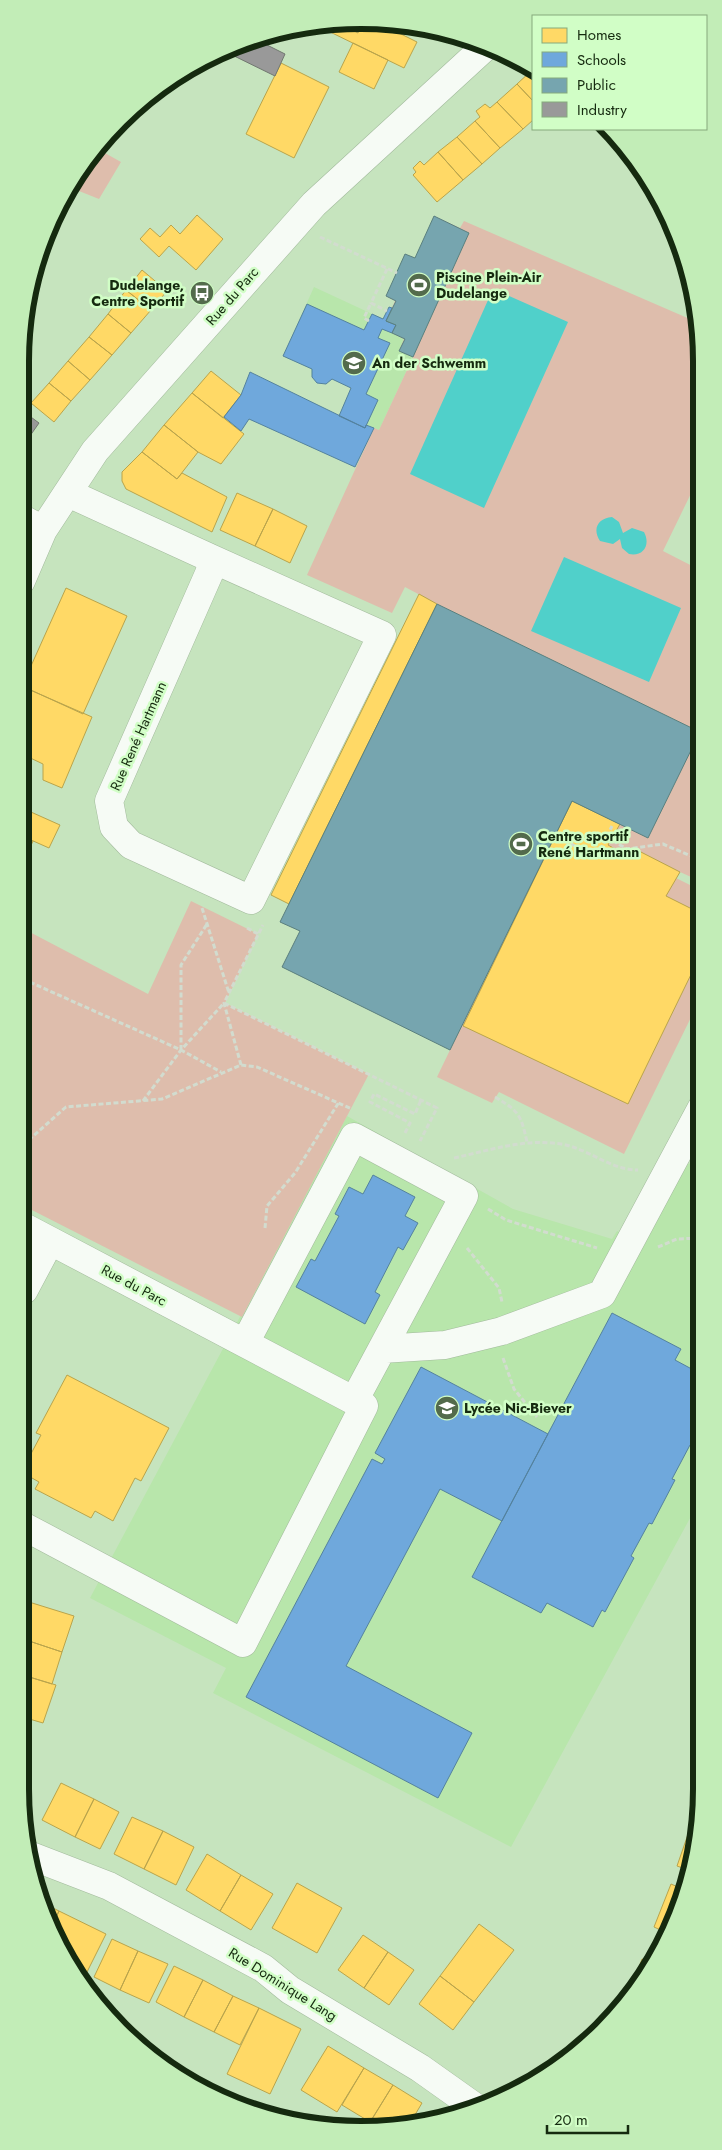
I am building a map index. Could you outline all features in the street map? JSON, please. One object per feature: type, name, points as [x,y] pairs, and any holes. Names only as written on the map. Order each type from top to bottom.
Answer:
[{"type":"street","name":"Rue du Parc","points":[[29,540],[32,524],[68,493],[95,451],[295,225],[329,189],[481,51]]},
{"type":"street","points":[[68,493],[382,636],[251,900]]},
{"type":"street","name":"Rue René Hartmann","points":[[208,557],[211,569],[109,801],[114,826],[131,845],[251,900]]},
{"type":"street","points":[[382,1349],[445,1345],[474,1338],[502,1331],[602,1294],[693,1124]]},
{"type":"street","points":[[29,1528],[243,1644],[364,1406],[354,1401],[464,1196],[354,1138],[245,1343]]},
{"type":"street","name":"Rue du Parc","points":[[29,1230],[354,1401]]},
{"type":"street","points":[[29,1281],[50,1241]]},
{"type":"street","name":"Rue Dominique Lang","points":[[36,1858],[109,1886],[262,1968],[290,1990],[420,2068],[470,2103]]},
{"type":"path","points":[[295,225],[397,273]]},
{"type":"path","points":[[369,320],[364,318],[387,269]]},
{"type":"path","points":[[371,303],[387,311]]},
{"type":"path","points":[[557,837],[597,857],[612,826]]},
{"type":"path","points":[[606,837],[627,849],[663,844],[693,857]]},
{"type":"path","points":[[191,872],[229,993]]},
{"type":"path","points":[[143,1100],[181,1050],[224,1003],[270,909],[251,900]]},
{"type":"path","points":[[181,1050],[181,965],[207,924]]},
{"type":"path","points":[[29,982],[181,1050],[222,1072]]},
{"type":"path","points":[[224,1003],[241,1065]]},
{"type":"path","points":[[224,1003],[437,1108],[419,1144]]},
{"type":"path","points":[[404,1136],[410,1123],[370,1102],[374,1094],[415,1114],[421,1100]]},
{"type":"path","points":[[495,1097],[514,1108],[522,1122],[527,1142]]},
{"type":"path","points":[[265,1228],[267,1206],[295,1174],[338,1102]]},
{"type":"shaded area","points":[[103,152],[121,162],[99,199],[76,190]]},
{"type":"shaded area","points":[[434,216],[460,228],[464,221],[690,319],[693,339],[693,489],[663,551],[693,566],[693,878],[680,872],[676,878],[693,886],[693,1013],[624,1154],[499,1092],[492,1103],[437,1077],[450,1050],[282,967],[300,931],[280,922],[437,604],[405,587],[392,613],[307,575],[374,428],[379,430],[413,357],[399,351],[404,339],[392,333],[395,325],[386,321],[395,301],[386,296],[405,254],[415,258]]},
{"type":"shaded area","name":"An der Schwemm","points":[[314,287],[383,319],[389,307],[392,308],[387,320],[405,339],[413,357],[379,430],[367,425],[365,428],[339,416],[351,388],[332,379],[326,384],[317,383],[312,377],[311,369],[283,356]]},
{"type":"shaded area","points":[[191,901],[258,934],[225,1003],[369,1074],[242,1317],[29,1209],[29,932],[148,994]]},
{"type":"shaded area","name":"Lycée Nic-Biever","points":[[347,1116],[513,1209],[612,1239],[617,1231],[645,1244],[686,1165],[693,1162],[693,1513],[511,1847],[213,1693],[226,1668],[90,1598]]},
{"type":"water","points":[[493,289],[568,322],[484,508],[410,474]]},
{"type":"water","points":[[612,517],[619,522],[623,533],[632,528],[644,532],[647,541],[642,552],[629,554],[622,548],[620,539],[613,544],[600,541],[597,532],[598,525],[603,519]]},
{"type":"water","points":[[564,557],[681,608],[649,682],[531,631]]},
{"type":"building: Homes","points":[[350,29],[358,33],[359,29],[394,31],[417,42],[404,68],[327,31]]},
{"type":"building: Homes","points":[[353,43],[388,60],[374,89],[339,72]]},
{"type":"building: Homes","points":[[281,63],[329,87],[294,158],[246,134]]},
{"type":"building: Homes","points":[[528,74],[532,76],[532,100],[517,84]]},
{"type":"building: Homes","points":[[517,84],[532,100],[532,121],[523,129],[497,102]]},
{"type":"building: Homes","points":[[497,102],[523,129],[500,148],[475,121],[480,117],[476,111],[485,104],[490,108]]},
{"type":"building: Homes","points":[[475,121],[500,148],[482,164],[457,137]]},
{"type":"building: Homes","points":[[457,137],[482,164],[463,180],[438,152]]},
{"type":"building: Homes","points":[[438,152],[463,180],[437,202],[413,175],[416,172],[413,168],[420,161],[424,165]]},
{"type":"building: Homes","points":[[197,215],[223,239],[196,270],[169,246],[159,257],[140,239],[150,228],[160,237],[171,225],[180,234]]},
{"type":"building: Homes","points":[[142,270],[167,291],[151,310],[126,290]]},
{"type":"building: Homes","points":[[126,290],[151,310],[131,333],[108,314]]},
{"type":"building: Homes","points":[[108,314],[131,333],[112,355],[89,337]]},
{"type":"building: Homes","points":[[89,337],[112,355],[90,380],[68,361]]},
{"type":"building: Homes","points":[[68,361],[90,380],[71,401],[49,383]]},
{"type":"building: Homes","points":[[211,371],[241,395],[223,418],[192,393]]},
{"type":"building: Homes","points":[[49,383],[71,401],[54,422],[31,403]]},
{"type":"building: Homes","points":[[192,393],[244,434],[221,464],[198,452],[164,425]]},
{"type":"building: Homes","points":[[164,425],[198,452],[177,479],[142,452]]},
{"type":"building: Homes","points":[[142,452],[177,479],[182,473],[227,497],[212,532],[126,489],[122,481],[122,472]]},
{"type":"building: Homes","points":[[237,493],[273,509],[255,546],[220,530]]},
{"type":"building: Homes","points":[[273,509],[307,526],[290,563],[255,546]]},
{"type":"building: Homes","points":[[66,588],[127,616],[83,714],[29,689],[29,670]]},
{"type":"building: Homes","points":[[419,594],[437,604],[289,904],[271,895]]},
{"type":"building: Homes","points":[[29,689],[92,717],[62,788],[43,780],[43,764],[29,757]]},
{"type":"building: Homes","points":[[572,801],[620,824],[608,845],[633,859],[637,850],[680,872],[666,896],[693,910],[693,970],[628,1104],[463,1026]]},
{"type":"building: Homes","points":[[29,811],[60,825],[49,848],[29,839]]},
{"type":"building: Homes","points":[[29,839],[33,841],[29,850]]},
{"type":"building: Homes","points":[[67,1375],[169,1428],[141,1481],[135,1478],[113,1521],[95,1511],[91,1518],[35,1489],[39,1482],[29,1476],[29,1458],[41,1435],[36,1433]]},
{"type":"building: Homes","points":[[29,1602],[74,1616],[62,1652],[29,1641]]},
{"type":"building: Homes","points":[[29,1641],[62,1652],[52,1684],[29,1677]]},
{"type":"building: Homes","points":[[29,1677],[56,1685],[43,1723],[29,1719]]},
{"type":"building: Homes","points":[[61,1783],[94,1799],[75,1837],[42,1820]]},
{"type":"building: Homes","points":[[94,1799],[119,1812],[100,1849],[75,1837]]},
{"type":"building: Homes","points":[[132,1817],[163,1831],[144,1869],[114,1854]]},
{"type":"building: Homes","points":[[691,1827],[689,1841],[686,1840]]},
{"type":"building: Homes","points":[[163,1831],[194,1847],[176,1885],[144,1869]]},
{"type":"building: Homes","points":[[686,1840],[689,1841],[684,1868],[677,1866]]},
{"type":"building: Homes","points":[[207,1854],[241,1875],[220,1911],[186,1890]]},
{"type":"building: Homes","points":[[241,1875],[273,1894],[251,1930],[220,1911]]},
{"type":"building: Homes","points":[[297,1883],[342,1908],[317,1953],[272,1928]]},
{"type":"building: Homes","points":[[671,1884],[679,1887],[662,1930],[654,1927]]},
{"type":"building: Homes","points":[[50,1907],[59,1911],[55,1919]]},
{"type":"building: Homes","points":[[59,1911],[106,1934],[86,1975],[73,1955],[55,1919]]},
{"type":"building: Homes","points":[[479,1924],[514,1950],[474,2002],[440,1976]]},
{"type":"building: Homes","points":[[363,1935],[388,1952],[364,1988],[338,1970]]},
{"type":"building: Homes","points":[[112,1939],[138,1951],[120,1990],[94,1977]]},
{"type":"building: Homes","points":[[138,1951],[168,1964],[149,2003],[120,1990]]},
{"type":"building: Homes","points":[[388,1952],[414,1970],[389,2005],[364,1988]]},
{"type":"building: Homes","points":[[642,1959],[646,1960],[637,1974],[636,1975]]},
{"type":"building: Homes","points":[[174,1966],[203,1980],[184,2017],[156,2002]]},
{"type":"building: Homes","points":[[440,1976],[474,2002],[453,2030],[419,2004]]},
{"type":"building: Homes","points":[[203,1980],[233,1996],[214,2032],[184,2017]]},
{"type":"building: Homes","points":[[233,1996],[259,2008],[240,2045],[214,2032]]},
{"type":"building: Homes","points":[[259,2008],[301,2029],[270,2094],[227,2074]]},
{"type":"building: Homes","points":[[328,2046],[364,2068],[337,2112],[301,2090]]},
{"type":"building: Homes","points":[[364,2068],[393,2085],[371,2121],[342,2105]]},
{"type":"building: Homes","points":[[393,2085],[422,2103],[414,2117],[371,2121]]},
{"type":"building: Schools","name":"An der Schwemm","points":[[307,304],[364,330],[372,314],[383,319],[389,307],[392,308],[386,321],[396,325],[392,333],[382,329],[378,338],[390,343],[366,394],[378,400],[365,428],[339,416],[351,388],[332,379],[326,384],[317,383],[312,377],[312,369],[283,356]]},
{"type":"building: Schools","points":[[250,372],[365,428],[366,425],[374,428],[355,467],[249,419],[241,431],[224,417],[241,395]]},
{"type":"building: Schools","points":[[373,1175],[415,1197],[405,1216],[418,1223],[403,1250],[398,1247],[375,1292],[380,1295],[365,1324],[296,1287],[311,1259],[315,1261],[339,1216],[335,1214],[349,1187],[363,1194]]},
{"type":"building: Schools","points":[[612,1313],[681,1349],[675,1360],[693,1370],[693,1447],[690,1445],[672,1479],[675,1480],[652,1524],[649,1523],[631,1556],[634,1558],[605,1612],[602,1610],[593,1627],[547,1603],[541,1613],[472,1577]]},
{"type":"building: Schools","points":[[421,1367],[548,1434],[502,1521],[440,1489],[346,1666],[472,1733],[438,1798],[246,1697],[372,1459],[382,1464],[385,1459],[375,1453]]},
{"type":"building: Public","name":"Piscine Plein-Air Dudelange","points":[[434,216],[469,233],[413,357],[399,351],[405,339],[392,333],[396,325],[386,321],[396,301],[386,296],[405,254],[415,258]]},
{"type":"building: Public","points":[[437,604],[693,729],[693,746],[648,838],[572,801],[450,1050],[282,967],[300,931],[280,922]]},
{"type":"building: Industry","points":[[264,43],[285,54],[275,76],[232,55]]},
{"type":"building: Industry","points":[[29,416],[39,423],[29,437]]},
{"type":"place","name":"Piscine Plein-Air Dudelange","points":[[419,285]]},
{"type":"place","name":"Dudelange, Centre Sportif","points":[[202,293]]},
{"type":"place","name":"An der Schwemm","points":[[354,363]]},
{"type":"place","name":"Centre sportif René Hartmann","points":[[521,844]]},
{"type":"place","name":"Lycée Nic-Biever","points":[[447,1408]]}]
